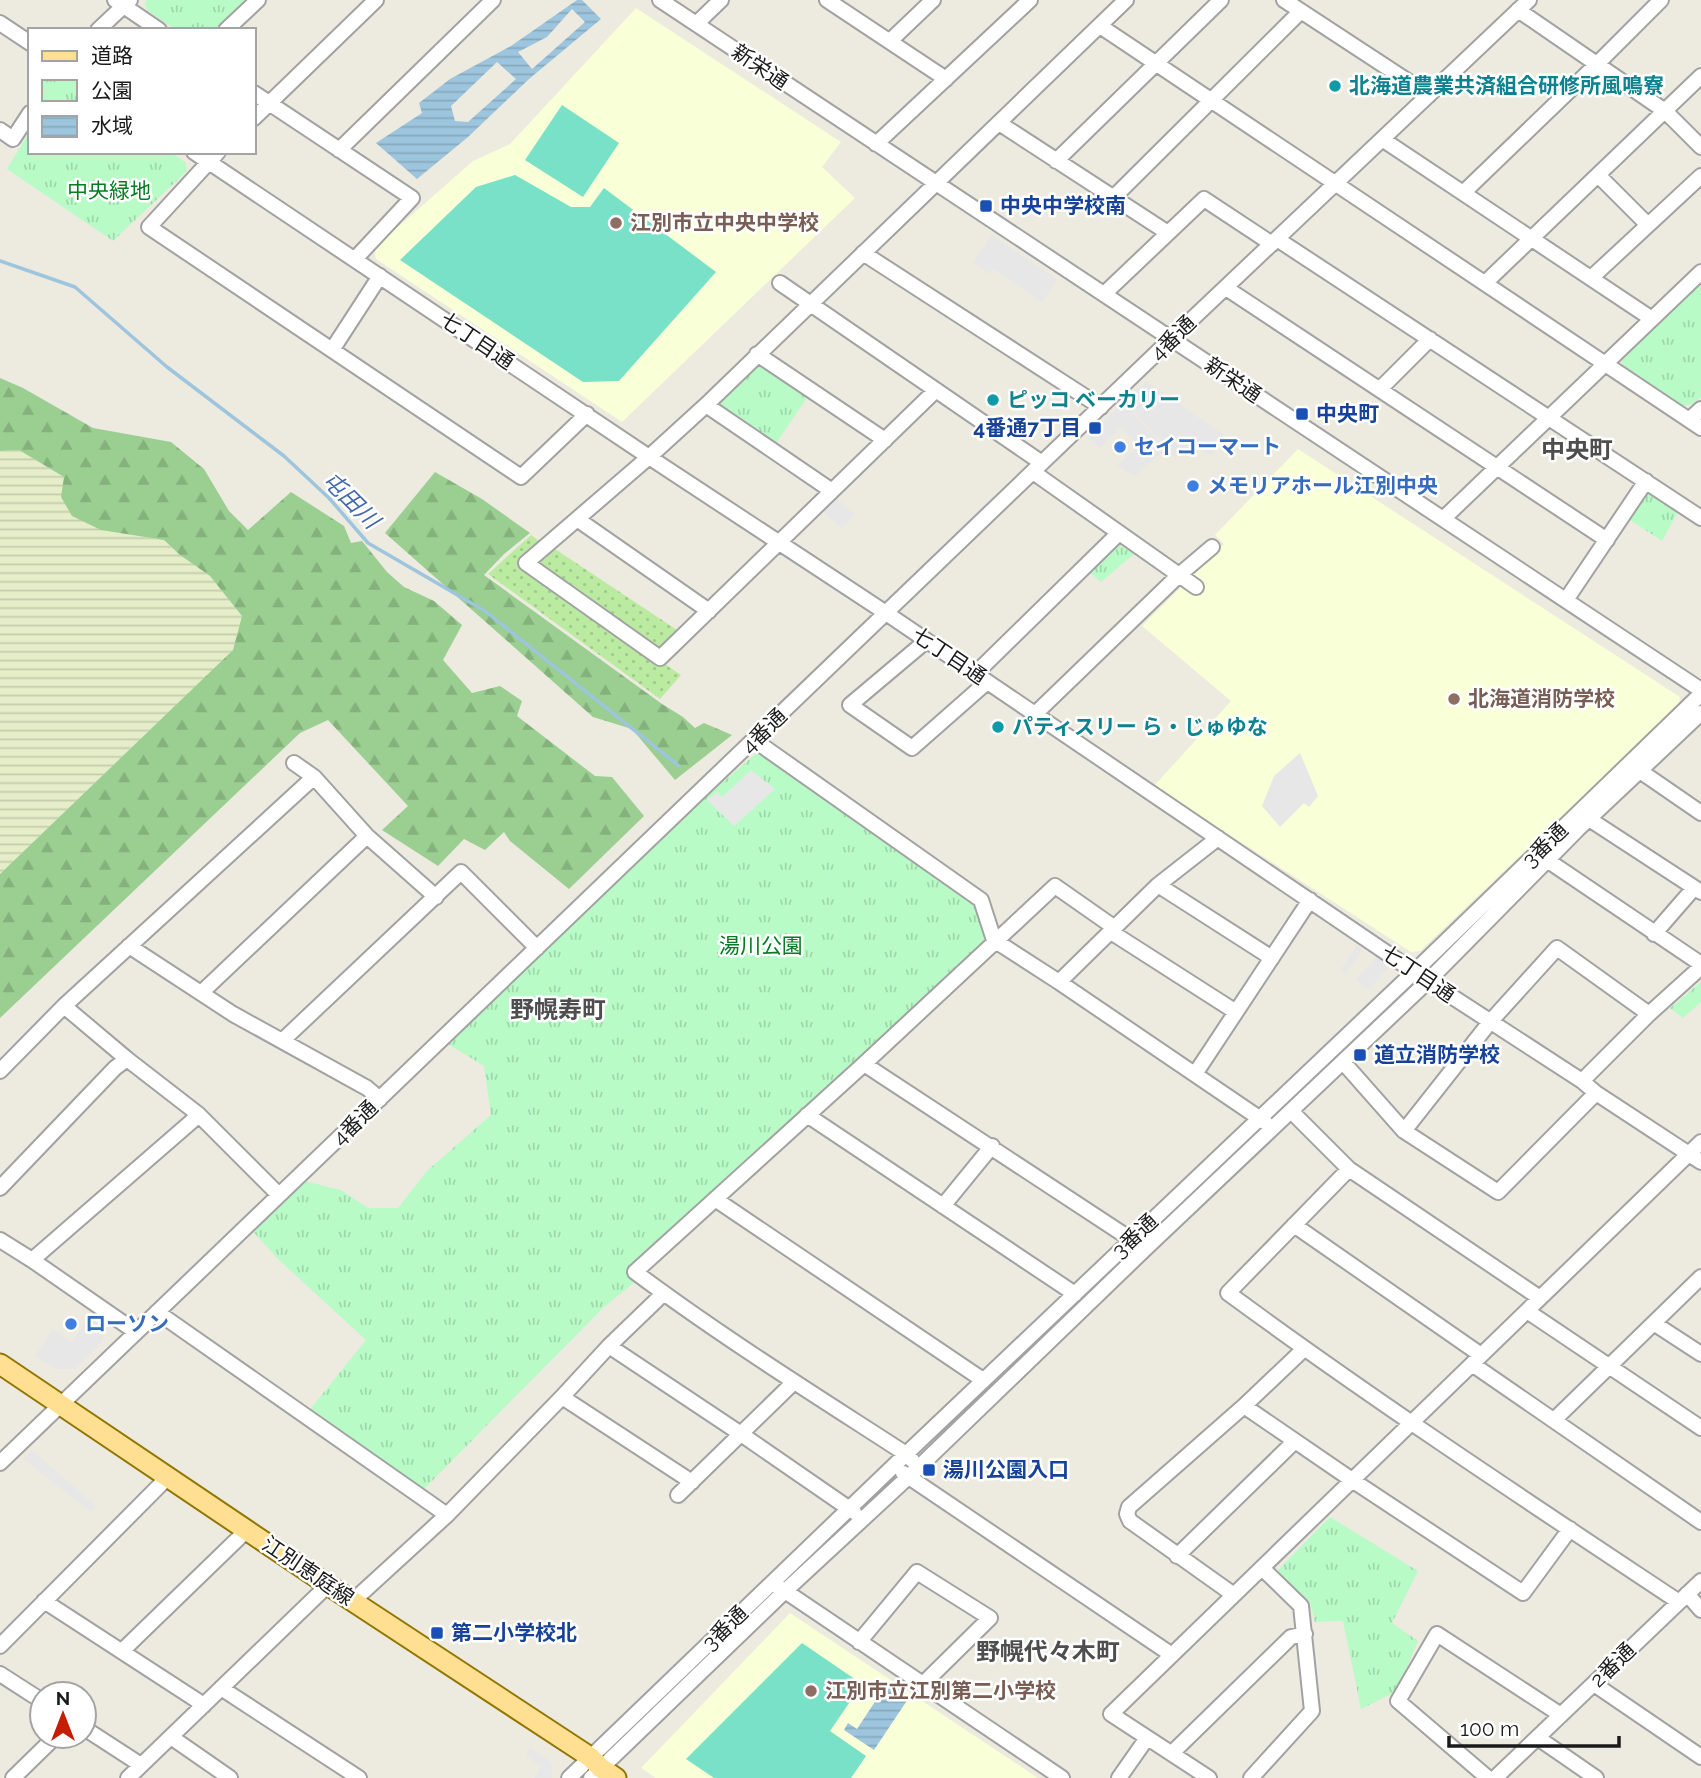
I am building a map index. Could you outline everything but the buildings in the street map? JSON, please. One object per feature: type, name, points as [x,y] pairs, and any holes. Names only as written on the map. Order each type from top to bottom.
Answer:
[{"type":"main road","name":"江別恵庭線","points":[[0,1364],[599,1770]]},
{"type":"street","points":[[228,28],[258,0]]},
{"type":"street","points":[[256,116],[376,0]]},
{"type":"street","points":[[339,150],[492,0]]},
{"type":"street","name":"新栄通","points":[[660,0],[1701,692]]},
{"type":"street","points":[[696,24],[722,0]]},
{"type":"street","points":[[829,0],[946,79]]},
{"type":"street","points":[[890,41],[933,0]]},
{"type":"street","points":[[876,144],[1030,0]]},
{"type":"street","points":[[936,390],[660,658],[526,562],[706,405],[1126,0]]},
{"type":"street","points":[[1056,161],[1221,0]]},
{"type":"street","points":[[1284,0],[1429,95]]},
{"type":"street","points":[[1462,193],[1661,0]]},
{"type":"street","points":[[100,28],[123,2],[156,28]]},
{"type":"street","points":[[1524,5],[1597,64],[1665,111],[1701,147]]},
{"type":"street","name":"4番通","points":[[0,1463],[1171,339],[1524,5]]},
{"type":"street","points":[[1113,198],[1301,11]]},
{"type":"street","points":[[0,23],[28,42]]},
{"type":"street","points":[[1100,26],[1695,424],[1701,409]]},
{"type":"street","points":[[1485,283],[1701,76]]},
{"type":"street","points":[[256,94],[412,198],[355,259]]},
{"type":"street","points":[[0,130],[13,139],[28,116]]},
{"type":"street","points":[[999,123],[1167,233]]},
{"type":"street","points":[[1382,139],[1652,319]]},
{"type":"street","points":[[213,157],[149,227],[521,477],[587,414]]},
{"type":"street","name":"七丁目通","points":[[213,157],[380,276],[1695,1158]]},
{"type":"street","points":[[1598,175],[1648,225]]},
{"type":"street","points":[[1591,278],[1701,176]]},
{"type":"street","points":[[1104,294],[1204,199],[1430,339],[1701,518]]},
{"type":"street","points":[[863,253],[1101,407]]},
{"type":"street","points":[[1443,519],[1701,272]]},
{"type":"street","points":[[332,350],[380,276]]},
{"type":"street","points":[[780,283],[936,390],[1119,533],[1196,587]]},
{"type":"street","points":[[1226,288],[1607,540]]},
{"type":"street","points":[[1380,389],[1430,339]]},
{"type":"street","points":[[758,354],[885,440]]},
{"type":"street","points":[[706,405],[832,491]]},
{"type":"street","points":[[1566,600],[1646,481]]},
{"type":"street","points":[[578,519],[709,611]]},
{"type":"street","points":[[926,641],[850,705],[912,748],[1119,533]]},
{"type":"street","points":[[1035,714],[1179,575],[1212,547]]},
{"type":"street","name":"3番通","points":[[569,1778],[599,1770],[1428,981],[1542,857],[1701,692]]},
{"type":"street","name":"3番通","points":[[599,1770],[772,1582],[849,1508],[1415,971],[1542,857],[1589,819],[1701,713]]},
{"type":"street","points":[[754,740],[981,900],[995,940],[1274,1128]]},
{"type":"street","points":[[294,763],[314,778],[367,836],[436,897]]},
{"type":"street","points":[[1640,771],[1701,813]]},
{"type":"street","points":[[0,1071],[64,1006],[314,778]]},
{"type":"street","points":[[1589,819],[1697,890],[1654,934]]},
{"type":"street","points":[[201,993],[367,836]]},
{"type":"street","points":[[1059,982],[1158,885],[1217,838]]},
{"type":"street","points":[[1542,857],[1701,965],[1582,1081]]},
{"type":"street","points":[[282,1041],[461,872],[537,948]]},
{"type":"street","points":[[1158,885],[1272,958]]},
{"type":"street","points":[[914,1472],[906,1454],[794,1382],[635,1272],[1055,886],[1113,930],[1236,1012]]},
{"type":"street","points":[[1195,1074],[1310,900]]},
{"type":"street","points":[[130,946],[233,1014],[368,1088],[380,1099]]},
{"type":"street","points":[[1404,1131],[1490,1022],[1557,948],[1649,1014]]},
{"type":"street","points":[[64,1006],[199,1115],[279,1195]]},
{"type":"street","points":[[0,1188],[115,1068],[127,1059]]},
{"type":"street","points":[[1343,1062],[1404,1131],[1498,1192],[1596,1093]]},
{"type":"street","points":[[864,1064],[1145,1249]]},
{"type":"street","points":[[1291,1111],[1349,1169],[1540,1298]]},
{"type":"street","points":[[32,1260],[199,1115]]},
{"type":"street","points":[[807,1115],[1075,1294]]},
{"type":"street","points":[[1209,1778],[1111,1714],[1540,1298],[1695,1158],[1701,1142]]},
{"type":"street","points":[[943,1206],[992,1146]]},
{"type":"street","points":[[1349,1169],[1228,1293],[1411,1423],[1570,1529],[1701,1610]]},
{"type":"street","points":[[715,1199],[983,1380]]},
{"type":"street","points":[[1294,1225],[1477,1359],[1554,1420],[1701,1521]]},
{"type":"street","points":[[0,1240],[136,1332]]},
{"type":"street","points":[[1554,1420],[1701,1277]]},
{"type":"street","points":[[353,1601],[447,1515],[609,1346],[664,1293]]},
{"type":"street","points":[[1527,1311],[1701,1428]]},
{"type":"street","points":[[158,1312],[447,1515]]},
{"type":"street","points":[[1655,1324],[1701,1354]]},
{"type":"street","points":[[609,1346],[849,1508],[862,1520]]},
{"type":"street","points":[[1234,1595],[1130,1521],[1127,1514],[1129,1507],[1304,1349]]},
{"type":"street","points":[[678,1495],[794,1382]]},
{"type":"street","points":[[562,1396],[692,1482]]},
{"type":"street","points":[[1244,1406],[1522,1593],[1570,1529]]},
{"type":"street","points":[[1177,1556],[1295,1441]]},
{"type":"street","points":[[894,1465],[914,1472],[1172,1655]]},
{"type":"street","points":[[0,1646],[168,1477]]},
{"type":"street","points":[[122,1651],[247,1530]]},
{"type":"street","points":[[1251,1778],[1312,1711],[1301,1606],[1262,1568]]},
{"type":"street","points":[[859,1642],[916,1572],[990,1618],[922,1685]]},
{"type":"street","name":"2番通","points":[[1495,1778],[1701,1581]]},
{"type":"street","points":[[772,1582],[1055,1776]]},
{"type":"street","points":[[128,1778],[328,1585]]},
{"type":"street","points":[[44,1601],[204,1705]]},
{"type":"street","points":[[1172,1753],[1291,1637],[1305,1634]]},
{"type":"street","points":[[1488,1778],[1398,1701],[1437,1634],[1561,1715]]},
{"type":"street","points":[[3,1681],[28,1694]]},
{"type":"street","points":[[1594,1684],[1699,1752]]},
{"type":"street","points":[[221,1688],[359,1778]]},
{"type":"street","points":[[98,1737],[141,1765]]},
{"type":"street","points":[[170,1737],[230,1778]]},
{"type":"street","points":[[1119,1778],[1147,1738]]},
{"type":"street","points":[[1538,1738],[1596,1778]]},
{"type":"street","points":[[13,1778],[42,1750]]},
{"type":"shaded area","name":"江別市立中央中学校","points":[[636,8],[841,142],[822,167],[855,198],[622,422],[376,259],[374,248],[473,161],[510,144]]},
{"type":"shaded area","points":[[992,235],[1057,280],[1042,302],[994,269],[990,274],[973,262]]},
{"type":"shaded area","points":[[1146,381],[1224,435],[1211,455],[1191,443],[1175,457],[1125,402]]},
{"type":"shaded area","points":[[1123,402],[1166,449],[1135,476],[1117,466],[1139,445],[1121,428],[1100,448],[1087,437]]},
{"type":"shaded area","name":"北海道消防学校","points":[[1298,449],[1680,697],[1679,705],[1420,951],[1411,952],[1154,786],[1231,701],[1142,626],[1224,544],[1215,535]]},
{"type":"shaded area","points":[[19,450],[64,477],[101,530],[164,540],[210,576],[242,616],[233,650],[0,874],[0,451]]},
{"type":"shaded area","points":[[833,495],[855,514],[842,528],[820,509]]},
{"type":"shaded area","points":[[1300,753],[1318,796],[1309,807],[1304,803],[1280,827],[1262,806],[1274,776]]},
{"type":"shaded area","points":[[751,770],[775,789],[734,826],[707,800],[717,792],[722,797]]},
{"type":"shaded area","points":[[1357,946],[1363,950],[1345,974],[1340,971]]},
{"type":"shaded area","points":[[1382,952],[1393,963],[1368,990],[1356,979]]},
{"type":"shaded area","points":[[94,1311],[111,1322],[111,1328],[103,1331],[103,1340],[76,1369],[54,1369],[35,1356],[53,1329],[72,1342]]},
{"type":"shaded area","points":[[32,1450],[96,1506],[91,1512],[23,1459]]},
{"type":"shaded area","name":"江別市立江別第二小学校","points":[[790,1613],[1038,1778],[656,1778],[641,1768]]},
{"type":"shaded area","points":[[530,1748],[551,1762],[552,1778],[534,1778],[542,1766],[526,1756]]},
{"type":"green space","points":[[246,0],[216,28],[172,28],[146,9],[145,2]]},
{"type":"green space","points":[[562,105],[619,143],[583,197],[525,160]]},
{"type":"green space","name":"中央緑地","points":[[28,134],[28,154],[173,154],[185,162],[187,171],[113,241],[7,169]]},
{"type":"green space","points":[[515,175],[571,207],[590,207],[604,188],[716,272],[619,381],[583,382],[400,260],[476,187]]},
{"type":"green space","points":[[1701,285],[1701,397],[1693,404],[1683,406],[1622,364],[1622,360]]},
{"type":"green space","points":[[759,365],[808,396],[775,445],[718,406],[718,401]]},
{"type":"green space","points":[[0,378],[93,428],[171,442],[204,469],[229,511],[248,530],[291,492],[344,526],[351,543],[362,541],[387,572],[404,587],[434,601],[462,625],[443,660],[472,693],[500,686],[522,701],[517,716],[595,776],[612,777],[644,816],[569,889],[510,841],[504,832],[485,850],[464,839],[438,866],[382,830],[408,806],[328,720],[300,733],[0,1018],[0,874],[233,650],[242,616],[210,576],[164,540],[101,530],[72,516],[61,497],[64,477],[19,450],[0,451]]},
{"type":"green space","points":[[435,472],[482,499],[530,533],[484,575],[695,728],[704,723],[732,735],[675,780],[632,729],[593,717],[385,533]]},
{"type":"green space","points":[[1648,490],[1678,512],[1662,541],[1627,518]]},
{"type":"green space","points":[[531,535],[543,544],[521,565],[681,675],[660,699],[488,574]]},
{"type":"green space","points":[[1118,544],[1134,554],[1101,582],[1089,572]]},
{"type":"green space","points":[[555,549],[680,632],[659,651],[537,564]]},
{"type":"green space","name":"湯川公園","points":[[758,752],[972,901],[987,943],[627,1269],[636,1281],[603,1308],[423,1490],[308,1412],[366,1340],[279,1260],[249,1227],[300,1180],[341,1190],[368,1208],[398,1208],[427,1171],[491,1115],[484,1066],[448,1044],[661,835]]},
{"type":"green space","points":[[1701,982],[1701,1002],[1683,1018],[1670,1008]]},
{"type":"green space","points":[[1330,1517],[1418,1571],[1392,1623],[1418,1641],[1397,1691],[1361,1709],[1343,1621],[1315,1622],[1310,1602],[1276,1572]]},
{"type":"green space","points":[[802,1643],[862,1684],[830,1731],[866,1756],[851,1778],[714,1778],[686,1759]]},
{"type":"water","points":[[577,0],[582,0],[601,19],[417,179],[376,143],[422,113],[419,103],[450,79],[511,46]],"holes":[[[572,9],[585,22],[532,69],[518,52],[547,37]],[[497,62],[516,79],[468,122],[455,121],[451,106]]]},
{"type":"water","points":[[888,1682],[910,1696],[874,1750],[844,1730],[848,1723],[857,1729]]},
{"type":"waterway","name":"屯田川","points":[[0,261],[75,287],[167,367],[284,456],[329,498],[368,543],[485,611],[679,766]]},
{"type":"place","name":"北海道農業共済組合研修所風鳴寮","points":[[1335,86]]},
{"type":"place","name":"中央中学校南","points":[[986,206]]},
{"type":"place","name":"江別市立中央中学校","points":[[616,223]]},
{"type":"place","name":"ピッコ ベーカリー","points":[[993,400]]},
{"type":"place","name":"中央町","points":[[1302,414]]},
{"type":"place","name":"4番通7丁目","points":[[1095,428]]},
{"type":"place","name":"セイコーマート","points":[[1120,447]]},
{"type":"place","name":"メモリアホール江別中央","points":[[1193,486]]},
{"type":"place","name":"北海道消防学校","points":[[1454,699]]},
{"type":"place","name":"パティスリー ら・じゅゆな","points":[[998,727]]},
{"type":"place","name":"道立消防学校","points":[[1360,1055]]},
{"type":"place","name":"ローソン","points":[[71,1324]]},
{"type":"place","name":"湯川公園入口","points":[[929,1470]]},
{"type":"place","name":"第二小学校北","points":[[437,1633]]},
{"type":"place","name":"江別市立江別第二小学校","points":[[811,1691]]},
{"type":"district","name":"中央町","points":[[1577,450]]},
{"type":"district","name":"野幌寿町","points":[[558,1010]]},
{"type":"district","name":"野幌代々木町","points":[[1048,1652]]}]
